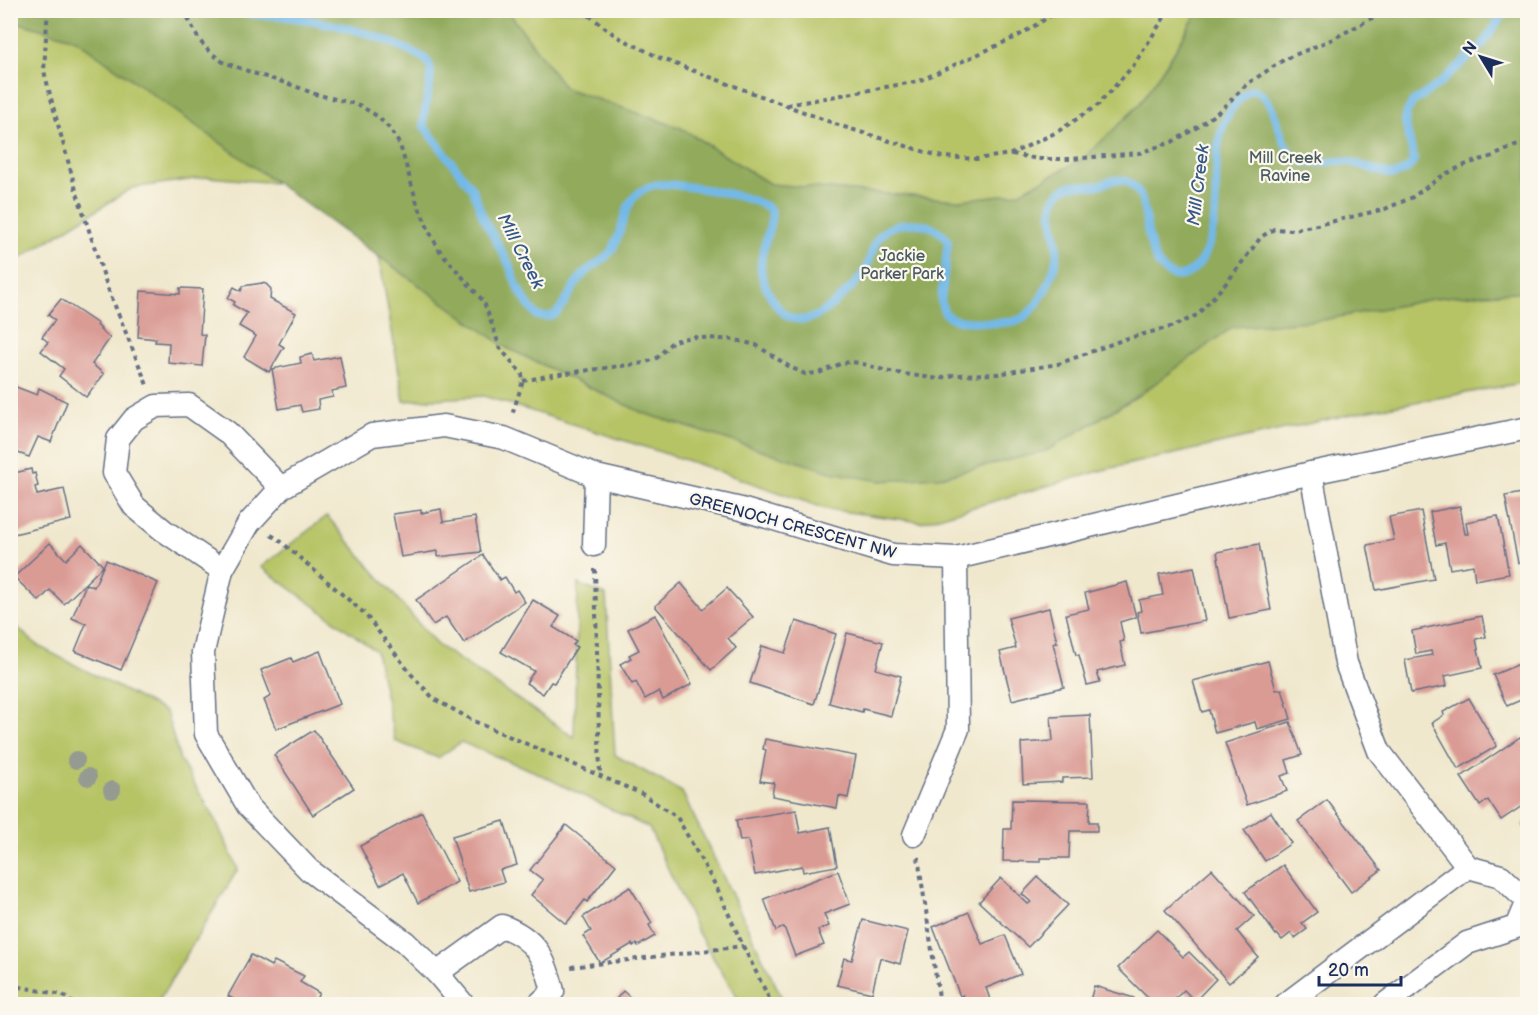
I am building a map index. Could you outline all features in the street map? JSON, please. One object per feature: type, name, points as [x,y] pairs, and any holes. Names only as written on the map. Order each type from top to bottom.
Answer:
[{"type":"street","points":[[222,570],[163,530],[134,506],[114,473],[118,439],[134,419],[156,406],[189,405],[227,432],[281,488]]},
{"type":"street","name":"GREENOCH CRESCENT NW","points":[[463,1005],[437,973],[405,942],[309,870],[248,806],[206,734],[203,652],[222,570],[249,523],[281,488],[372,435],[444,426],[504,438],[596,476],[741,509],[893,555],[956,558],[1311,473],[1527,429]]},
{"type":"street","points":[[1311,473],[1346,663],[1379,751],[1468,867],[1501,876],[1527,901],[1516,927],[1467,944],[1384,1005]]},
{"type":"street","points":[[594,545],[596,476]]},
{"type":"street","points":[[914,835],[958,729],[956,558]]},
{"type":"street","points":[[1286,1005],[1468,867]]},
{"type":"street","points":[[437,973],[502,926],[519,933],[533,946],[540,953],[548,970],[553,991],[539,1005]]},
{"type":"path","points":[[50,10],[47,21],[44,71],[54,110],[76,190],[107,286],[156,406]]},
{"type":"path","points":[[184,10],[199,40],[223,62],[315,94],[359,105],[377,116],[391,129],[400,145],[417,203],[431,235],[440,251],[484,302],[500,348],[522,374],[523,381],[504,438]]},
{"type":"path","points":[[582,10],[616,36],[662,59],[841,126],[942,157],[976,159],[1011,154],[1057,132],[1098,105],[1133,66],[1169,10]]},
{"type":"path","points":[[786,105],[919,81],[1018,36],[1060,10]]},
{"type":"path","points":[[1011,154],[1038,159],[1071,159],[1139,153],[1172,141],[1222,109],[1247,84],[1285,59],[1333,39],[1387,10]]},
{"type":"path","points":[[523,381],[644,363],[657,358],[673,341],[692,337],[736,340],[756,345],[805,374],[819,373],[849,362],[890,372],[939,379],[954,375],[997,374],[1058,364],[1125,339],[1174,326],[1197,315],[1228,281],[1261,237],[1274,229],[1291,230],[1385,209],[1411,198],[1445,174],[1515,146],[1527,144]]},
{"type":"path","points":[[249,523],[278,539],[365,614],[411,674],[434,699],[476,722],[642,794],[677,817],[717,888],[772,1005]]},
{"type":"path","points":[[594,545],[600,775]]},
{"type":"path","points":[[914,835],[940,1005]]},
{"type":"path","points":[[548,970],[743,946]]},
{"type":"path","points":[[10,985],[63,995],[74,1005]]},
{"type":"green space","name":"Mill Creek Ravine","points":[[11,10],[508,11],[565,88],[681,128],[770,184],[959,200],[1018,193],[1083,159],[1139,105],[1198,11],[1527,11],[1527,291],[1443,297],[1323,320],[1233,327],[1139,395],[1046,451],[939,477],[880,481],[831,472],[643,413],[507,348],[75,39],[20,23],[11,35]]},
{"type":"green space","name":"Mill Creek Ravine","points":[[11,11],[1527,11],[1527,382],[1370,410],[1107,469],[921,522],[826,509],[695,463],[484,396],[404,401],[379,257],[277,183],[208,177],[132,188],[11,264]]},
{"type":"green space","points":[[327,516],[436,644],[574,737],[578,584],[606,595],[615,755],[682,792],[785,1004],[741,1004],[697,931],[649,828],[533,771],[461,742],[438,758],[395,741],[376,651],[261,567]]},
{"type":"green space","points":[[10,621],[38,646],[166,712],[180,760],[215,819],[238,869],[157,1004],[11,1004]]},
{"type":"building","points":[[262,283],[271,289],[270,299],[296,313],[279,344],[284,347],[269,372],[244,357],[256,336],[239,326],[247,313],[233,305],[235,302],[228,298],[234,287],[241,291],[243,286]]},
{"type":"building","points":[[180,288],[203,289],[200,334],[205,335],[202,366],[168,363],[169,343],[138,337],[141,291],[180,294]]},
{"type":"building","points":[[61,299],[98,324],[100,330],[110,338],[92,364],[104,374],[86,397],[59,376],[64,369],[41,351],[48,342],[42,337],[55,320],[48,315]]},
{"type":"building","points":[[312,354],[314,361],[340,356],[346,388],[332,391],[333,397],[318,400],[319,409],[302,412],[300,405],[279,409],[272,369],[301,363],[300,357]]},
{"type":"building","points":[[10,378],[16,387],[37,395],[39,388],[67,402],[51,442],[38,437],[29,457],[10,450]]},
{"type":"building","points":[[31,469],[32,474],[35,473],[38,486],[35,487],[37,495],[64,489],[71,520],[10,535],[10,474]]},
{"type":"building","points":[[1528,492],[1528,562],[1518,563],[1505,496]]},
{"type":"building","points":[[1460,506],[1465,534],[1468,534],[1466,522],[1498,516],[1509,574],[1475,580],[1473,565],[1450,569],[1445,543],[1436,545],[1430,512]]},
{"type":"building","points":[[441,509],[443,522],[475,517],[481,552],[438,557],[438,551],[401,557],[393,514],[421,510],[421,513]]},
{"type":"building","points":[[1421,511],[1434,579],[1376,590],[1367,545],[1394,540],[1389,517]]},
{"type":"building","points":[[50,543],[66,560],[82,544],[103,566],[64,604],[50,590],[39,601],[14,577]]},
{"type":"building","points":[[1259,544],[1271,610],[1229,618],[1217,552]]},
{"type":"building","points":[[483,555],[500,580],[505,577],[514,592],[517,590],[525,602],[464,643],[446,617],[433,625],[416,600]]},
{"type":"building","points":[[106,560],[158,583],[121,670],[75,651],[86,624],[72,618],[86,584],[94,587]]},
{"type":"building","points":[[1194,567],[1205,621],[1141,633],[1137,612],[1141,611],[1139,600],[1163,595],[1159,574]]},
{"type":"building","points":[[1127,582],[1136,617],[1120,622],[1124,641],[1120,642],[1125,665],[1097,672],[1100,682],[1087,685],[1079,655],[1076,655],[1066,614],[1089,609],[1085,593]]},
{"type":"building","points":[[681,583],[703,609],[727,588],[753,617],[728,638],[736,648],[711,670],[655,606]]},
{"type":"building","points":[[533,600],[560,616],[553,627],[576,641],[573,645],[577,647],[554,683],[551,682],[543,694],[526,683],[534,671],[501,652]]},
{"type":"building","points":[[1528,601],[1528,627],[1526,627],[1523,602]]},
{"type":"building","points":[[1049,608],[1057,642],[1053,643],[1064,687],[1012,700],[1000,652],[1016,648],[1008,618]]},
{"type":"building","points":[[655,615],[692,684],[663,700],[659,691],[645,699],[636,682],[632,684],[620,664],[631,658],[629,655],[639,650],[628,629]]},
{"type":"building","points":[[1482,616],[1486,637],[1476,639],[1482,668],[1445,676],[1447,686],[1411,693],[1405,660],[1432,655],[1431,651],[1416,654],[1412,631]]},
{"type":"building","points":[[796,621],[836,634],[814,704],[750,683],[762,646],[785,653]]},
{"type":"building","points":[[847,633],[883,642],[876,669],[901,676],[891,716],[863,709],[862,712],[829,703]]},
{"type":"building","points":[[320,651],[340,704],[276,729],[264,700],[271,696],[261,670],[291,658],[293,662]]},
{"type":"building","points":[[1268,661],[1276,690],[1282,689],[1291,719],[1257,729],[1255,722],[1215,733],[1209,710],[1202,712],[1193,681]]},
{"type":"building","points":[[1524,662],[1528,672],[1528,697],[1507,706],[1493,675]]},
{"type":"building","points":[[1469,698],[1497,746],[1458,769],[1432,723],[1444,715],[1443,712]]},
{"type":"building","points":[[1090,715],[1093,777],[1062,778],[1062,782],[1023,784],[1021,743],[1053,741],[1051,717]]},
{"type":"building","points":[[1290,722],[1302,755],[1286,760],[1290,773],[1281,776],[1287,791],[1247,805],[1225,743]]},
{"type":"building","points":[[314,730],[354,788],[313,815],[274,755]]},
{"type":"building","points":[[1520,737],[1528,748],[1528,802],[1501,820],[1488,800],[1480,806],[1461,777]]},
{"type":"building","points":[[765,739],[856,756],[848,798],[839,796],[837,808],[772,796],[774,783],[760,781],[766,750],[763,749]]},
{"type":"building","points":[[1012,800],[1090,801],[1089,822],[1097,822],[1097,831],[1070,831],[1069,858],[1040,858],[1040,862],[1003,861],[1004,829],[1011,829]]},
{"type":"building","points":[[1327,800],[1381,870],[1351,892],[1298,821]]},
{"type":"building","points":[[796,810],[800,833],[830,827],[837,866],[803,872],[802,866],[755,875],[748,840],[740,841],[736,820]]},
{"type":"building","points":[[422,812],[457,882],[418,903],[403,873],[380,885],[360,846]]},
{"type":"building","points":[[1271,812],[1291,843],[1265,861],[1244,830]]},
{"type":"building","points":[[1528,820],[1528,833],[1522,824]]},
{"type":"building","points":[[504,821],[517,865],[500,870],[504,882],[469,892],[452,836]]},
{"type":"building","points":[[566,825],[616,865],[566,924],[531,895],[543,880],[530,870]]},
{"type":"building","points":[[1283,865],[1317,912],[1302,923],[1307,929],[1295,938],[1291,933],[1282,940],[1245,892]]},
{"type":"building","points":[[1212,869],[1254,916],[1237,931],[1258,957],[1229,983],[1165,910]]},
{"type":"building","points":[[838,871],[850,904],[824,914],[829,926],[818,930],[824,945],[795,956],[784,927],[776,931],[764,899]]},
{"type":"building","points":[[1038,877],[1068,905],[1028,947],[979,902],[1001,878],[1028,904],[1031,902],[1022,894]]},
{"type":"building","points":[[630,887],[652,923],[649,925],[655,936],[638,946],[632,944],[600,963],[583,936],[591,931],[583,917]]},
{"type":"building","points":[[969,912],[982,944],[1005,935],[1021,974],[986,988],[991,1002],[984,1004],[967,1004],[963,995],[960,996],[933,927]]},
{"type":"building","points":[[863,920],[908,931],[900,964],[880,958],[872,993],[837,985],[844,958],[852,960]]},
{"type":"building","points":[[1157,930],[1183,957],[1189,952],[1216,979],[1195,1001],[1184,990],[1170,1004],[1154,1004],[1118,968]]},
{"type":"building","points":[[251,955],[271,966],[274,961],[304,976],[300,982],[319,993],[317,997],[331,1004],[243,1004],[228,996]]},
{"type":"building","points":[[1094,986],[1134,998],[1132,1004],[1089,1004]]},
{"type":"building","points":[[623,991],[633,1000],[630,1004],[612,1004]]},
{"type":"waterway","name":"Mill Creek","points":[[238,10],[249,14],[287,17],[348,28],[391,42],[427,61],[431,73],[424,126],[473,190],[484,220],[509,264],[517,286],[537,316],[549,317],[555,314],[580,278],[612,250],[626,212],[635,196],[643,189],[663,184],[716,191],[752,200],[771,211],[772,216],[761,260],[762,277],[777,306],[790,317],[799,320],[808,319],[823,312],[862,275],[880,236],[891,228],[909,223],[936,230],[948,242],[941,300],[945,313],[959,320],[996,323],[1015,321],[1023,317],[1032,310],[1045,290],[1057,255],[1052,214],[1053,202],[1060,192],[1068,187],[1097,186],[1114,180],[1128,182],[1140,195],[1153,252],[1164,271],[1178,277],[1195,268],[1210,242],[1216,196],[1218,148],[1223,126],[1234,106],[1252,89],[1269,103],[1285,143],[1299,160],[1314,163],[1347,162],[1394,175],[1406,170],[1414,159],[1405,122],[1412,103],[1439,84],[1483,44],[1506,10]]},
{"type":"park label","name":"Jackie Parker Park","points":[[902,264]]}]
